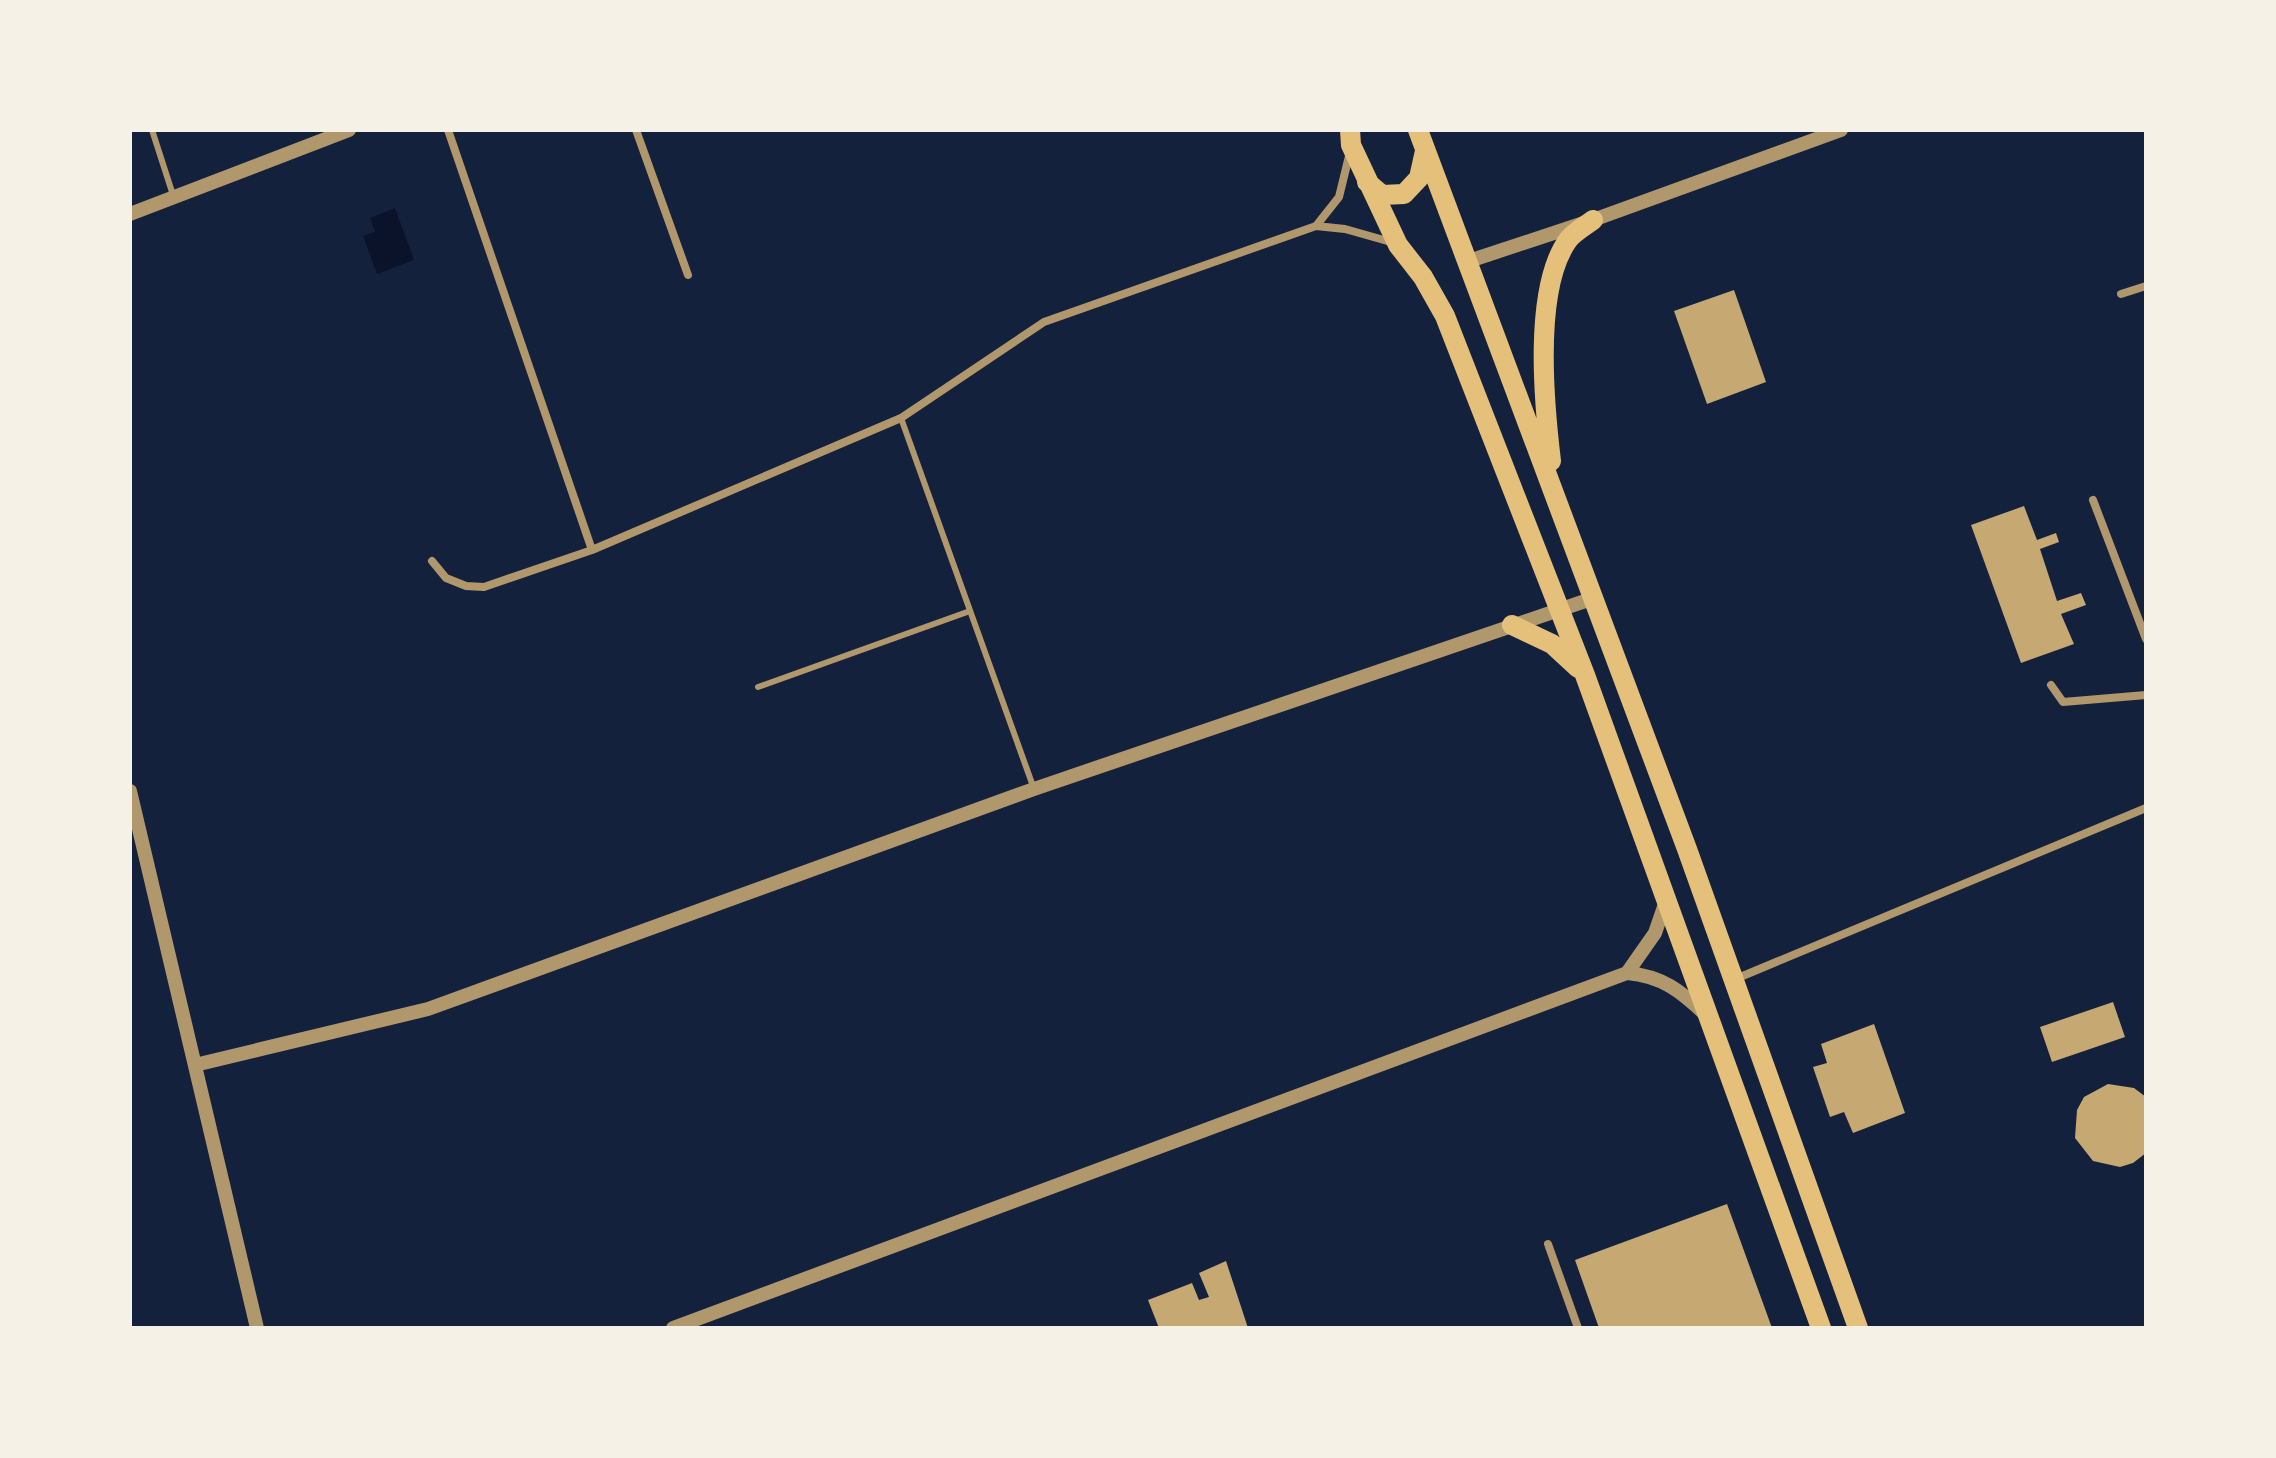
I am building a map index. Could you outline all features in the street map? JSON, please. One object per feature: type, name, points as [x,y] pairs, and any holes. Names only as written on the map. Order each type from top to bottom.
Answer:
[{"type":"main road","points":[[1418,130],[1594,598],[1858,1328]]},
{"type":"main road","points":[[1350,138],[1367,182],[1398,245],[1423,277],[1445,316],[1585,675],[1821,1328]]},
{"type":"main road","points":[[1367,182],[1382,195],[1404,194],[1419,178],[1425,150]]},
{"type":"main road","points":[[1555,493],[1544,402],[1544,333],[1555,267],[1569,238],[1593,220]]},
{"type":"main road","points":[[1512,625],[1552,644],[1585,675]]},
{"type":"street","points":[[130,214],[349,130]]},
{"type":"street","points":[[448,130],[592,550]]},
{"type":"street","points":[[636,130],[688,275]]},
{"type":"street","points":[[1466,262],[1593,220],[1841,130]]},
{"type":"street","points":[[1316,226],[1339,197],[1350,138]]},
{"type":"street","points":[[432,561],[446,578],[466,586],[484,587],[592,550],[901,418],[1044,322],[1316,226],[1345,229],[1398,245]]},
{"type":"street","points":[[2121,294],[2146,286]]},
{"type":"street","points":[[2093,500],[2146,639]]},
{"type":"street","points":[[195,1065],[428,1009],[1034,789],[1594,598]]},
{"type":"street","points":[[2051,685],[2063,702],[2146,695]]},
{"type":"street","points":[[130,791],[257,1328]]},
{"type":"street","points":[[1732,980],[2146,808]]},
{"type":"street","points":[[1627,973],[1655,933],[1666,901]]},
{"type":"street","points":[[673,1328],[1627,973],[1650,975],[1670,984],[1709,1018]]},
{"type":"street","points":[[1548,1244],[1578,1328]]},
{"type":"lane","points":[[152,130],[173,195]]},
{"type":"lane","points":[[901,418],[1034,789]]},
{"type":"lane","points":[[758,687],[970,611]]},
{"type":"water","points":[[395,208],[414,260],[377,274],[363,236],[375,232],[370,218]]},
{"type":"building","points":[[1734,290],[1766,382],[1707,404],[1674,311]]},
{"type":"building","points":[[2024,506],[2037,540],[2056,533],[2059,542],[2040,549],[2057,601],[2081,593],[2086,605],[2061,614],[2074,644],[2021,663],[1971,525]]},
{"type":"building","points":[[2113,1002],[2125,1037],[2052,1062],[2040,1027]]},
{"type":"building","points":[[1874,1024],[1905,1113],[1853,1133],[1844,1112],[1830,1117],[1813,1067],[1827,1063],[1821,1044]]},
{"type":"building","points":[[2108,1084],[2134,1088],[2146,1097],[2146,1153],[2133,1163],[2120,1167],[2093,1161],[2075,1138],[2077,1110],[2084,1097]]},
{"type":"building","points":[[1727,1204],[1772,1328],[1599,1328],[1575,1260]]},
{"type":"building","points":[[1226,1261],[1248,1328],[1159,1328],[1148,1300],[1192,1283],[1199,1300],[1209,1297],[1199,1273]]}]
